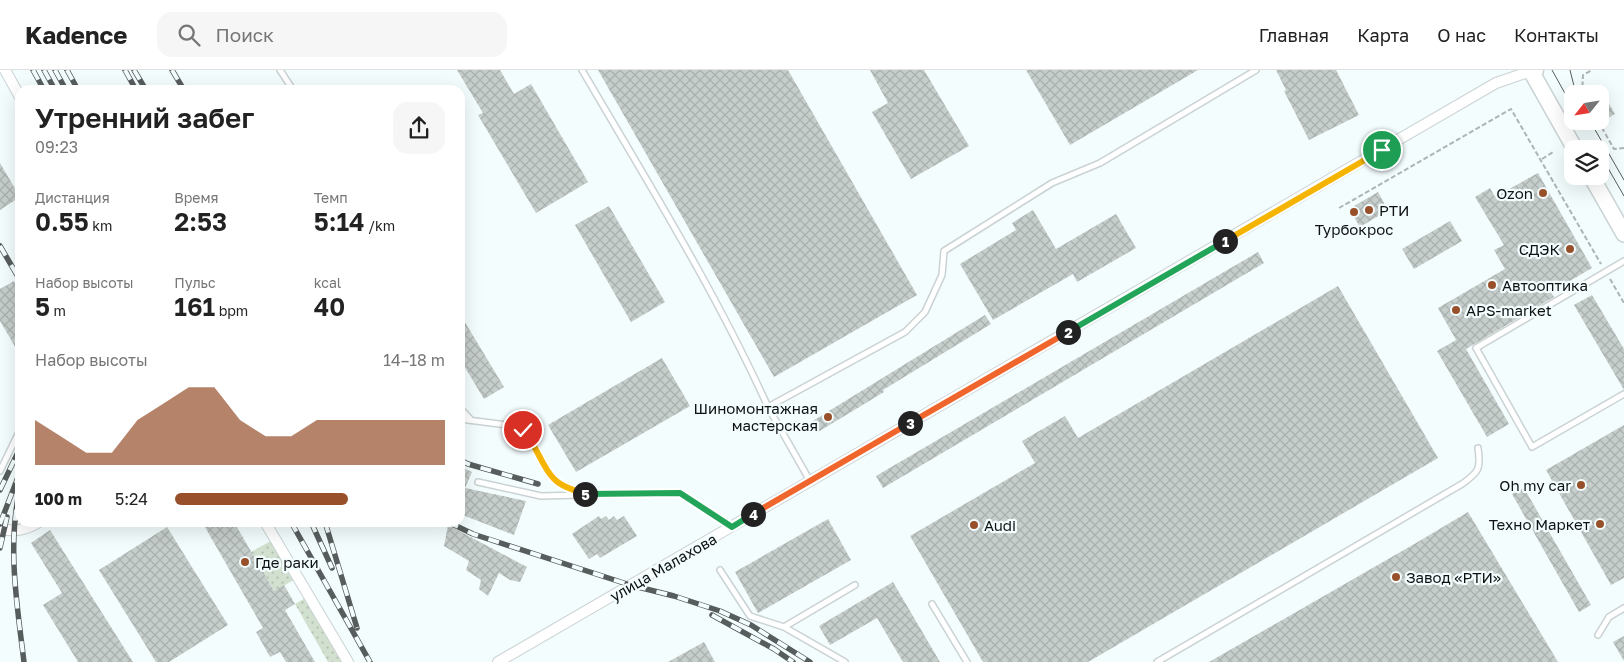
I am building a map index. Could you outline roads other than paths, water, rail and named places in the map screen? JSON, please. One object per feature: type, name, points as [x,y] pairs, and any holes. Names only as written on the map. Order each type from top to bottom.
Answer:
[{"type":"main road","points":[[1532,70],[1570,140]]},
{"type":"main road","points":[[1596,185],[1624,234]]},
{"type":"street","points":[[5,70],[15,88]]},
{"type":"street","name":"улица Малахова","points":[[498,662],[1496,84],[1532,70]]},
{"type":"street","points":[[0,529],[14,531],[31,527]]},
{"type":"street","points":[[268,527],[348,662]]},
{"type":"lane","points":[[280,70],[290,85]]},
{"type":"lane","points":[[582,70],[718,303],[746,357],[768,407],[810,481]]},
{"type":"lane","points":[[768,407],[905,332],[925,312],[942,275],[944,252],[1052,183],[1100,163],[1256,70]]},
{"type":"lane","points":[[1624,261],[1476,348],[1532,447],[1624,394]]},
{"type":"lane","points":[[465,413],[471,420]]},
{"type":"lane","points":[[465,419],[507,424],[523,430],[530,438],[550,476],[559,483],[585,495]]},
{"type":"lane","points":[[0,471],[15,440]]},
{"type":"lane","points":[[1157,662],[1462,484],[1475,475],[1480,464],[1478,448]]},
{"type":"lane","points":[[478,482],[541,496],[680,493],[732,527]]},
{"type":"lane","points":[[720,570],[750,616],[784,627],[845,662]]},
{"type":"lane","points":[[784,627],[855,585]]},
{"type":"lane","points":[[932,604],[967,662]]},
{"type":"lane","points":[[1598,635],[1609,617],[1624,608]]},
{"type":"tram line","points":[[1552,70],[1564,92]]},
{"type":"tram line","points":[[1570,70],[1574,85]]},
{"type":"tram line","points":[[1595,130],[1624,180]]},
{"type":"tram line","points":[[1609,170],[1624,196]]},
{"type":"railway","points":[[33,70],[41,85]]},
{"type":"railway","points":[[44,70],[52,85]]},
{"type":"railway","points":[[55,70],[63,85]]},
{"type":"railway","points":[[67,70],[75,85]]},
{"type":"railway","points":[[125,70],[133,85]]},
{"type":"railway","points":[[134,70],[143,85]]},
{"type":"railway","points":[[172,70],[181,85]]},
{"type":"railway","points":[[0,246],[15,272]]},
{"type":"railway","points":[[0,490],[15,458]]},
{"type":"railway","points":[[465,462],[538,484]]},
{"type":"railway","points":[[0,524],[15,485]]},
{"type":"railway","points":[[0,548],[7,517]]},
{"type":"railway","points":[[15,520],[14,575],[24,662]]},
{"type":"railway","points":[[294,527],[370,662]]},
{"type":"railway","points":[[313,527],[332,568]]},
{"type":"railway","points":[[327,527],[357,628]]},
{"type":"railway","points":[[458,527],[473,534],[630,585],[674,596],[720,611],[751,625],[810,662]]},
{"type":"railway","points":[[712,615],[774,649],[793,662]]},
{"type":"place","name":"Ozon","points":[[1543,193]]},
{"type":"place","name":"РТИ","points":[[1369,210]]},
{"type":"place","name":"Турбокрос","points":[[1354,212]]},
{"type":"place","name":"СДЭК","points":[[1570,249]]},
{"type":"place","name":"Автооптика","points":[[1492,285]]},
{"type":"place","name":"АPS-market","points":[[1456,310]]},
{"type":"place","name":"Шиномонтажная мастерская","points":[[828,417]]},
{"type":"place","name":"Oh my car","points":[[1581,485]]},
{"type":"place","name":"Техно Маркет","points":[[1600,524]]},
{"type":"place","name":"Audi","points":[[974,525]]},
{"type":"place","name":"Где раки","points":[[245,562]]},
{"type":"place","name":"Завод «РТИ»","points":[[1396,577]]}]
